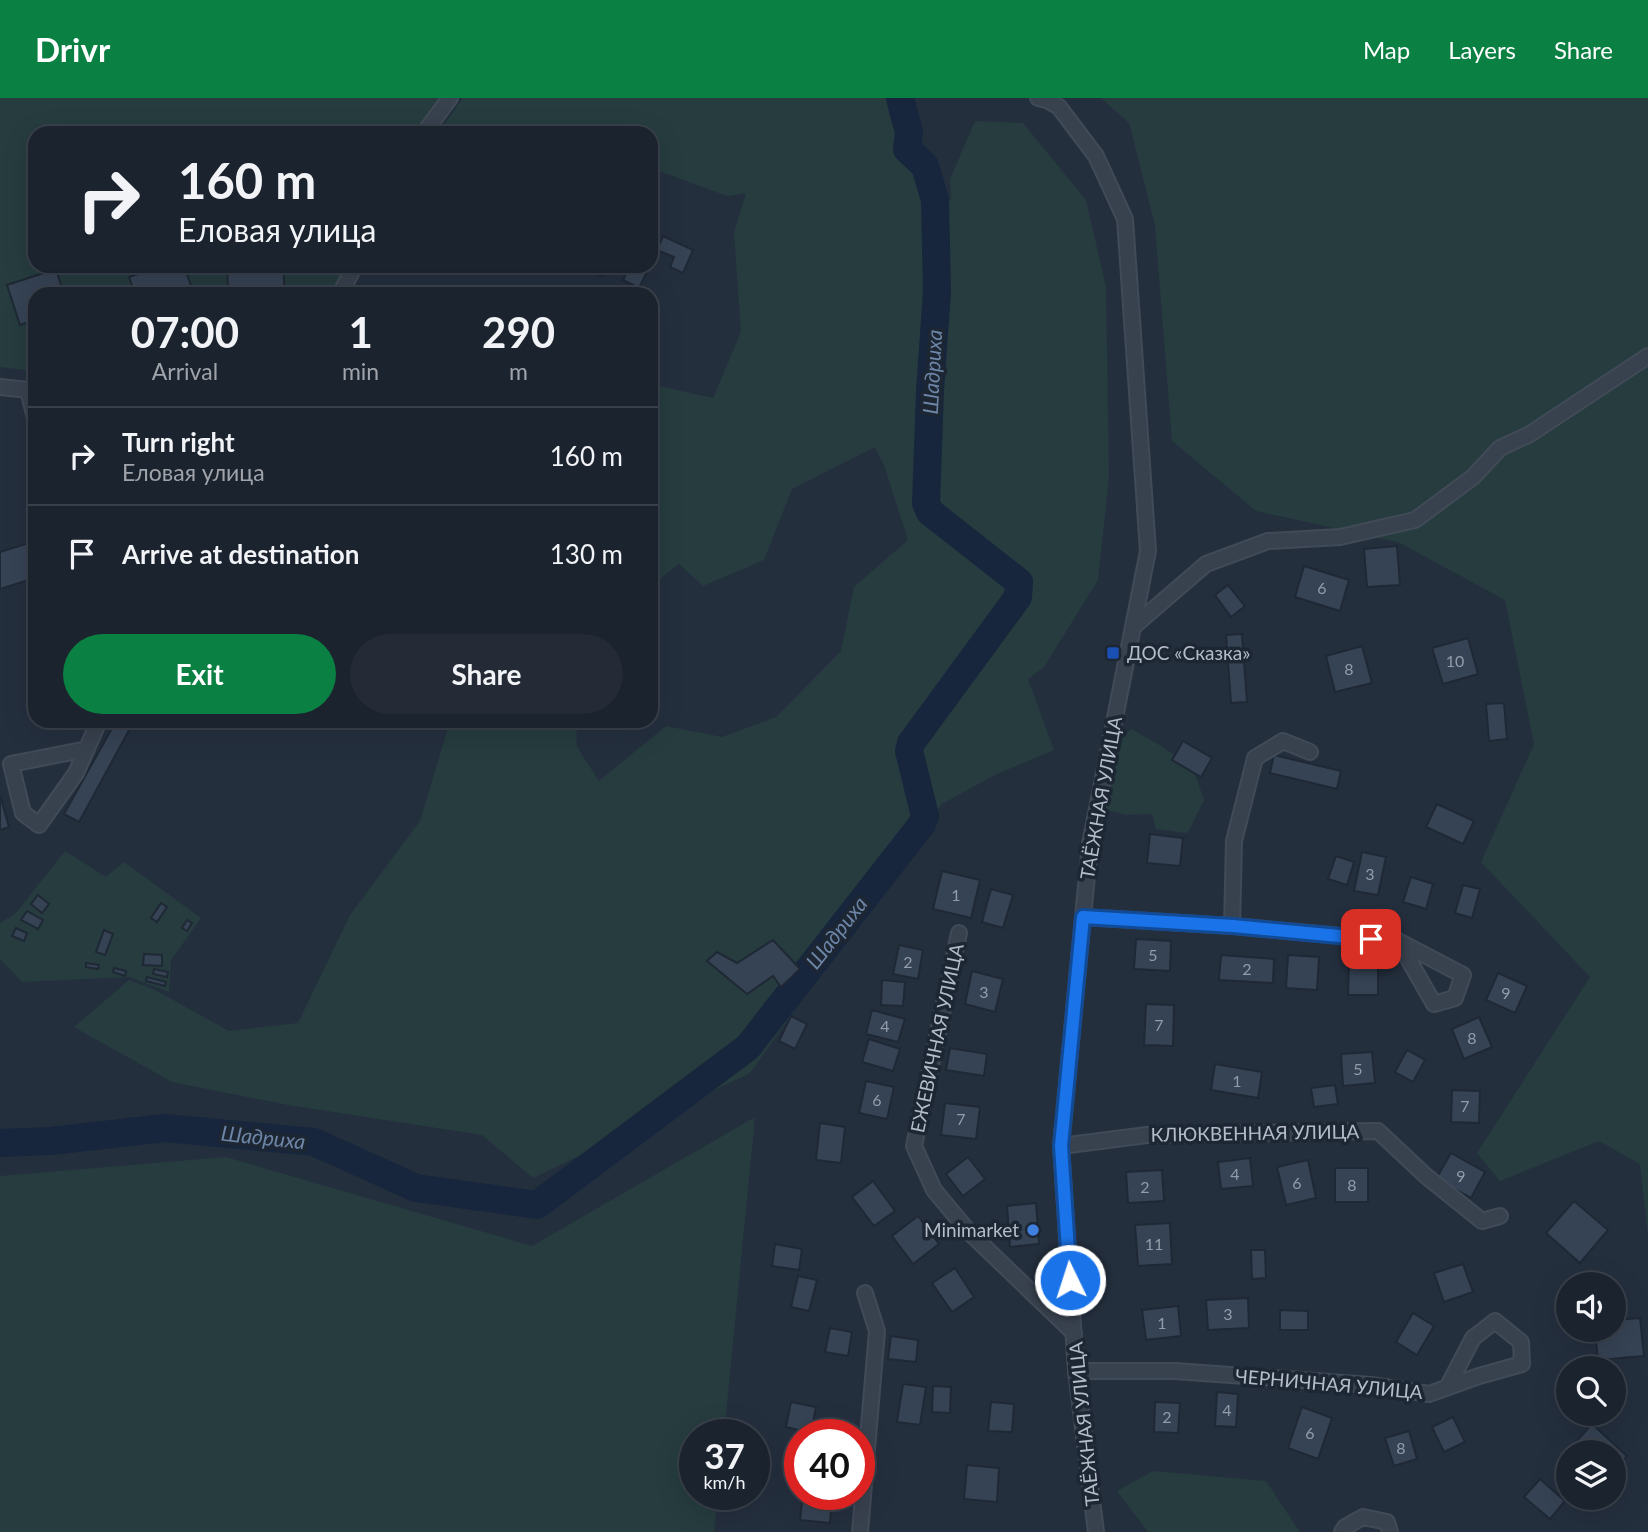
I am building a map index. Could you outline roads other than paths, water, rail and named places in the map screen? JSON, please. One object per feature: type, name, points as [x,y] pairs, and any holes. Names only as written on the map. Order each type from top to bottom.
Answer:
[{"type":"street","points":[[429,126],[450,98]]},
{"type":"street","name":"ТАЁЖНАЯ УЛИЦА","points":[[1038,98],[1059,107],[1096,156],[1125,219],[1148,551],[1090,844],[1061,1146],[1076,1370],[1096,1532]]},
{"type":"street","points":[[1133,627],[1206,564],[1255,545],[1268,541],[1340,537],[1415,520],[1474,477],[1500,448],[1530,434],[1648,356]]},
{"type":"street","points":[[0,387],[28,390]]},
{"type":"street","points":[[87,749],[11,764],[23,813],[39,825],[76,773],[87,749],[96,728]]},
{"type":"street","points":[[1233,926],[1234,841],[1255,758],[1283,741],[1310,752]]},
{"type":"street","points":[[1083,917],[1233,926],[1398,941],[1463,975],[1455,998],[1434,1004],[1398,941]]},
{"type":"street","name":"ЕЖЕВИЧНАЯ УЛИЦА","points":[[959,933],[914,1146],[934,1190],[969,1232],[1074,1333]]},
{"type":"street","name":"КЛЮКВЕННАЯ УЛИЦА","points":[[1061,1146],[1147,1135],[1378,1131],[1426,1176],[1482,1221],[1500,1216]]},
{"type":"street","points":[[860,1532],[877,1331],[865,1293]]},
{"type":"street","name":"ЧЕРНИЧНАЯ УЛИЦА","points":[[1076,1370],[1188,1372],[1371,1385],[1429,1395],[1479,1376],[1522,1364],[1521,1342],[1495,1321],[1473,1338],[1447,1388]]},
{"type":"street","points":[[1342,1532],[1345,1527],[1363,1517],[1387,1522],[1390,1532]]},
{"type":"water","points":[[896,98],[906,98],[914,148],[931,168],[935,200],[905,153]]},
{"type":"waterway","name":"Шадриха","points":[[0,1143],[51,1141],[165,1128],[314,1142],[416,1188],[537,1205],[748,1047],[922,824],[925,816],[909,751],[911,743],[1018,597],[1019,582],[930,512],[926,503],[937,291],[935,200],[925,166],[907,149],[909,132],[900,98]]},
{"type":"place","name":"ДОС «Сказка»","points":[[1113,653]]},
{"type":"place","name":"Minimarket","points":[[1033,1230]]}]
